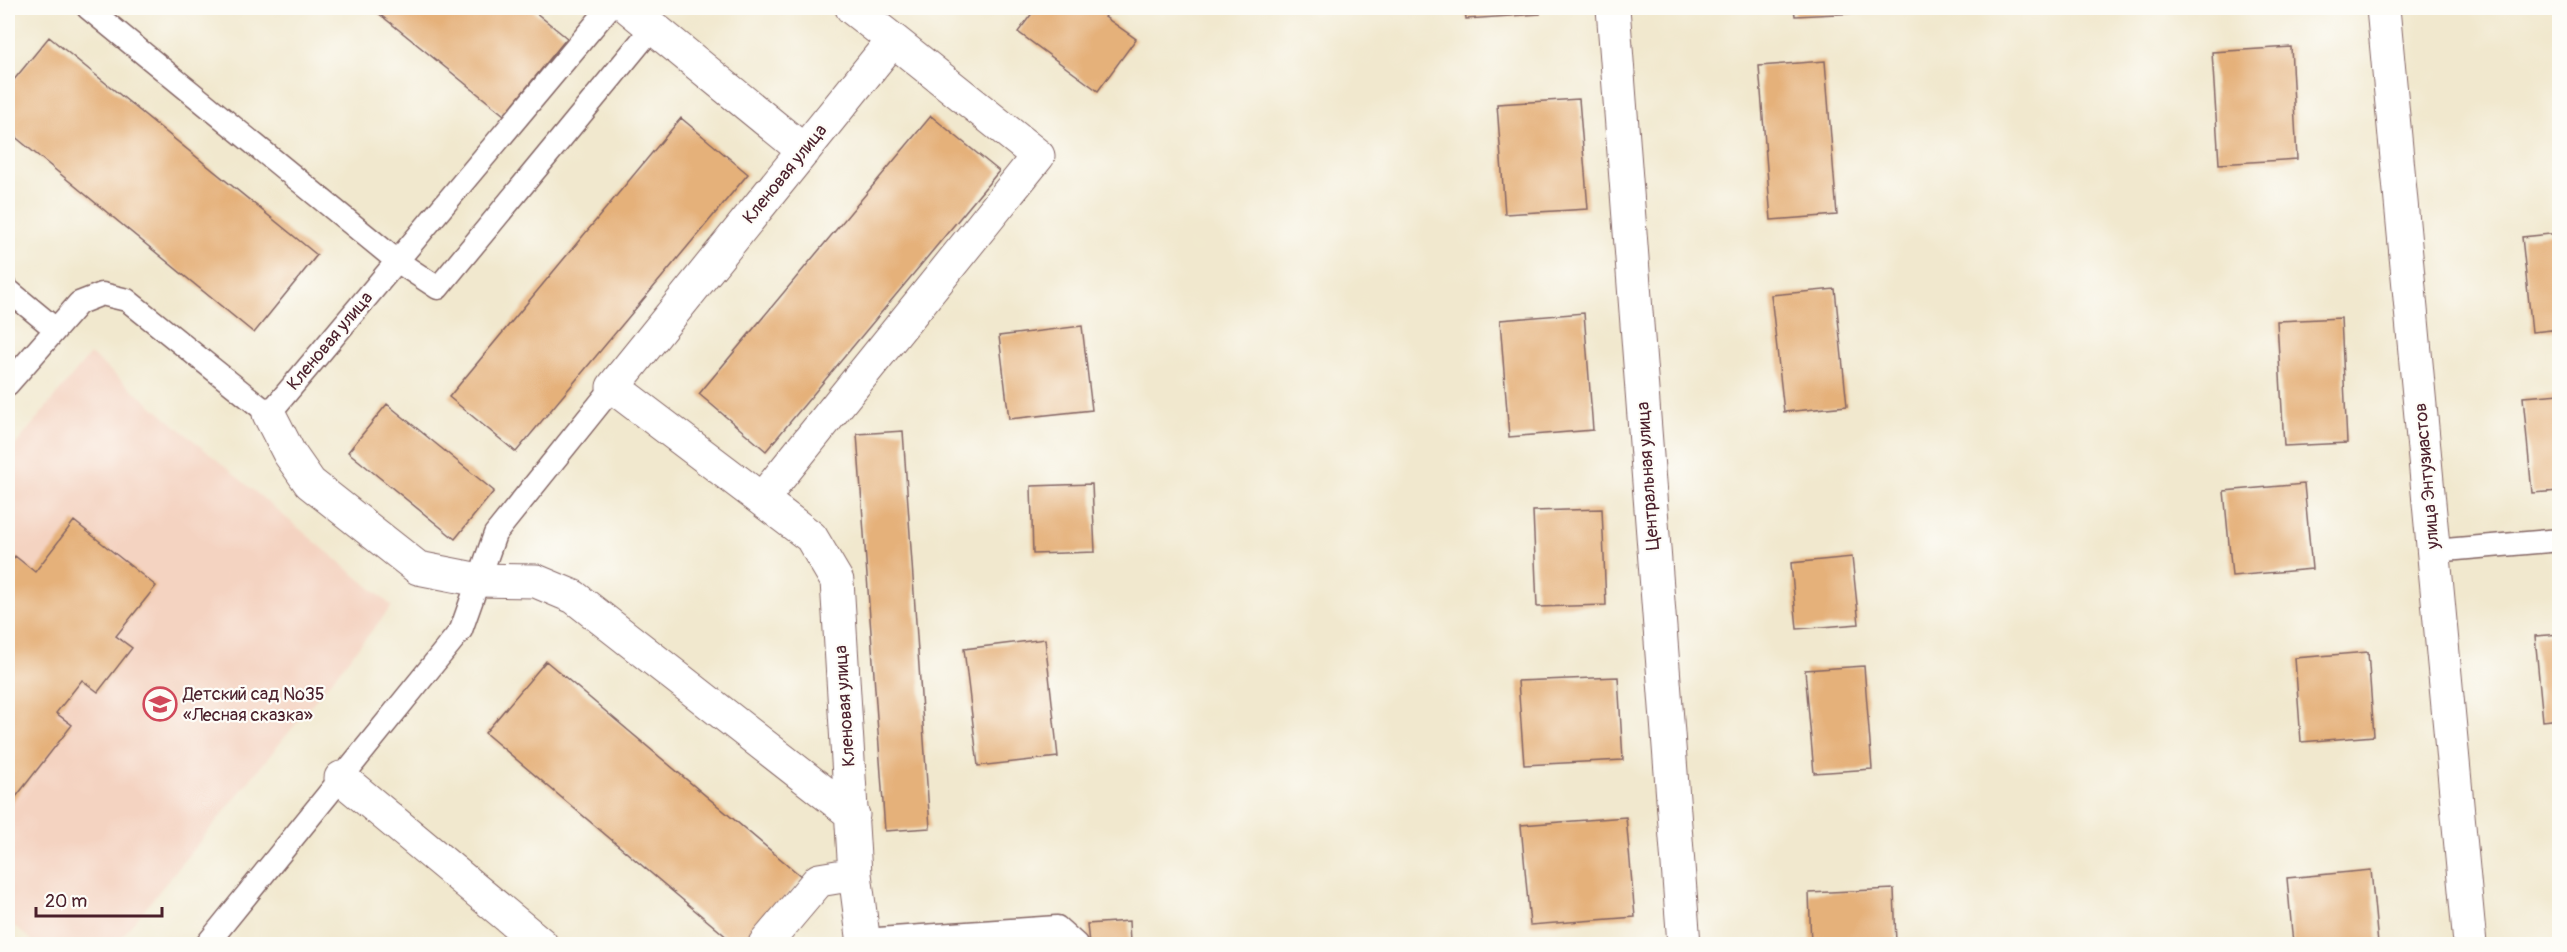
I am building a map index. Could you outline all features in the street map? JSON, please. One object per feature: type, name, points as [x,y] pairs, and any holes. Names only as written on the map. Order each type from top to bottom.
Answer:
[{"type":"street","points":[[762,499],[1038,156],[852,8]]},
{"type":"street","name":"Центральная улица","points":[[1613,8],[1684,945]]},
{"type":"street","name":"улица Энтузиастов","points":[[2383,8],[2470,945]]},
{"type":"street","points":[[641,17],[804,151]]},
{"type":"street","name":"Кленовая улица","points":[[863,942],[855,874],[837,581],[812,537],[613,387],[893,40]]},
{"type":"street","points":[[269,414],[289,453],[310,483],[418,568],[478,580],[536,581],[574,597],[853,815]]},
{"type":"street","points":[[342,778],[541,945]]},
{"type":"street","points":[[765,945],[819,880],[855,874]]},
{"type":"lane","points":[[88,8],[397,261],[438,288],[641,17]]},
{"type":"lane","name":"Кленовая улица","points":[[269,414],[609,8]]},
{"type":"lane","points":[[8,290],[54,328]]},
{"type":"lane","points":[[8,384],[54,328],[78,303],[102,294],[127,300],[269,414]]},
{"type":"lane","points":[[207,945],[461,630],[495,534],[613,387]]},
{"type":"lane","points":[[2434,551],[2559,540]]},
{"type":"lane","points":[[863,942],[1057,927],[1076,945]]},
{"type":"shaded area","name":"Детский сад №35 «Лесная сказка»","points":[[90,354],[392,606],[116,944],[36,944],[8,921],[8,454]]},
{"type":"building","points":[[372,8],[530,8],[567,38],[504,115]]},
{"type":"building","points":[[1036,8],[1112,8],[1105,17],[1136,39],[1098,91],[1018,32]]},
{"type":"building","points":[[1465,8],[1539,8],[1540,14],[1466,19]]},
{"type":"building","points":[[1794,8],[1879,8],[1879,12],[1795,16]]},
{"type":"building","points":[[49,37],[317,255],[254,333],[8,131],[8,87]]},
{"type":"building","points":[[2291,47],[2297,159],[2219,164],[2212,52]]},
{"type":"building","points":[[1825,61],[1837,215],[1771,220],[1759,66]]},
{"type":"building","points":[[1579,99],[1588,209],[1505,214],[1497,104]]},
{"type":"building","points":[[931,116],[999,171],[766,451],[699,394]]},
{"type":"building","points":[[681,118],[748,174],[516,452],[449,397]]},
{"type":"building","points":[[2560,233],[2560,329],[2532,332],[2522,237]]},
{"type":"building","points":[[1835,289],[1847,406],[1784,412],[1771,295]]},
{"type":"building","points":[[1584,313],[1593,430],[1509,437],[1500,320]]},
{"type":"building","points":[[2341,318],[2347,443],[2284,446],[2277,321]]},
{"type":"building","points":[[1082,326],[1092,410],[1009,419],[999,336]]},
{"type":"building","points":[[2560,394],[2560,491],[2532,493],[2523,397]]},
{"type":"building","points":[[387,404],[494,491],[455,539],[348,452]]},
{"type":"building","points":[[903,431],[930,828],[885,831],[857,434]]},
{"type":"building","points":[[1092,484],[1095,552],[1033,554],[1031,486]]},
{"type":"building","points":[[2304,484],[2312,569],[2232,576],[2224,491]]},
{"type":"building","points":[[1602,509],[1606,605],[1537,607],[1533,511]]},
{"type":"building","points":[[74,521],[156,586],[116,636],[132,648],[98,692],[82,680],[56,713],[72,725],[8,807],[8,566],[15,556],[35,572]]},
{"type":"building","points":[[1852,557],[1859,624],[1797,629],[1791,563]]},
{"type":"building","points":[[2560,634],[2560,719],[2543,721],[2535,636]]},
{"type":"building","points":[[1045,639],[1058,757],[978,766],[964,649]]},
{"type":"building","points":[[2368,652],[2374,736],[2301,742],[2295,658]]},
{"type":"building","points":[[546,661],[802,877],[745,944],[735,944],[485,733]]},
{"type":"building","points":[[1864,666],[1872,769],[1814,773],[1805,670]]},
{"type":"building","points":[[1618,677],[1623,760],[1524,765],[1518,681]]},
{"type":"building","points":[[1626,817],[1635,917],[1530,925],[1521,825]]},
{"type":"building","points":[[2371,870],[2378,944],[2293,944],[2287,878]]},
{"type":"building","points":[[1894,889],[1896,944],[1811,944],[1809,893]]},
{"type":"building","points":[[1129,921],[1130,944],[1089,944],[1087,924]]},
{"type":"building","points":[[1037,941],[1038,944],[1010,944],[1010,943]]},
{"type":"place","name":"Детский сад №35 «Лесная сказка»","points":[[160,704]]}]
